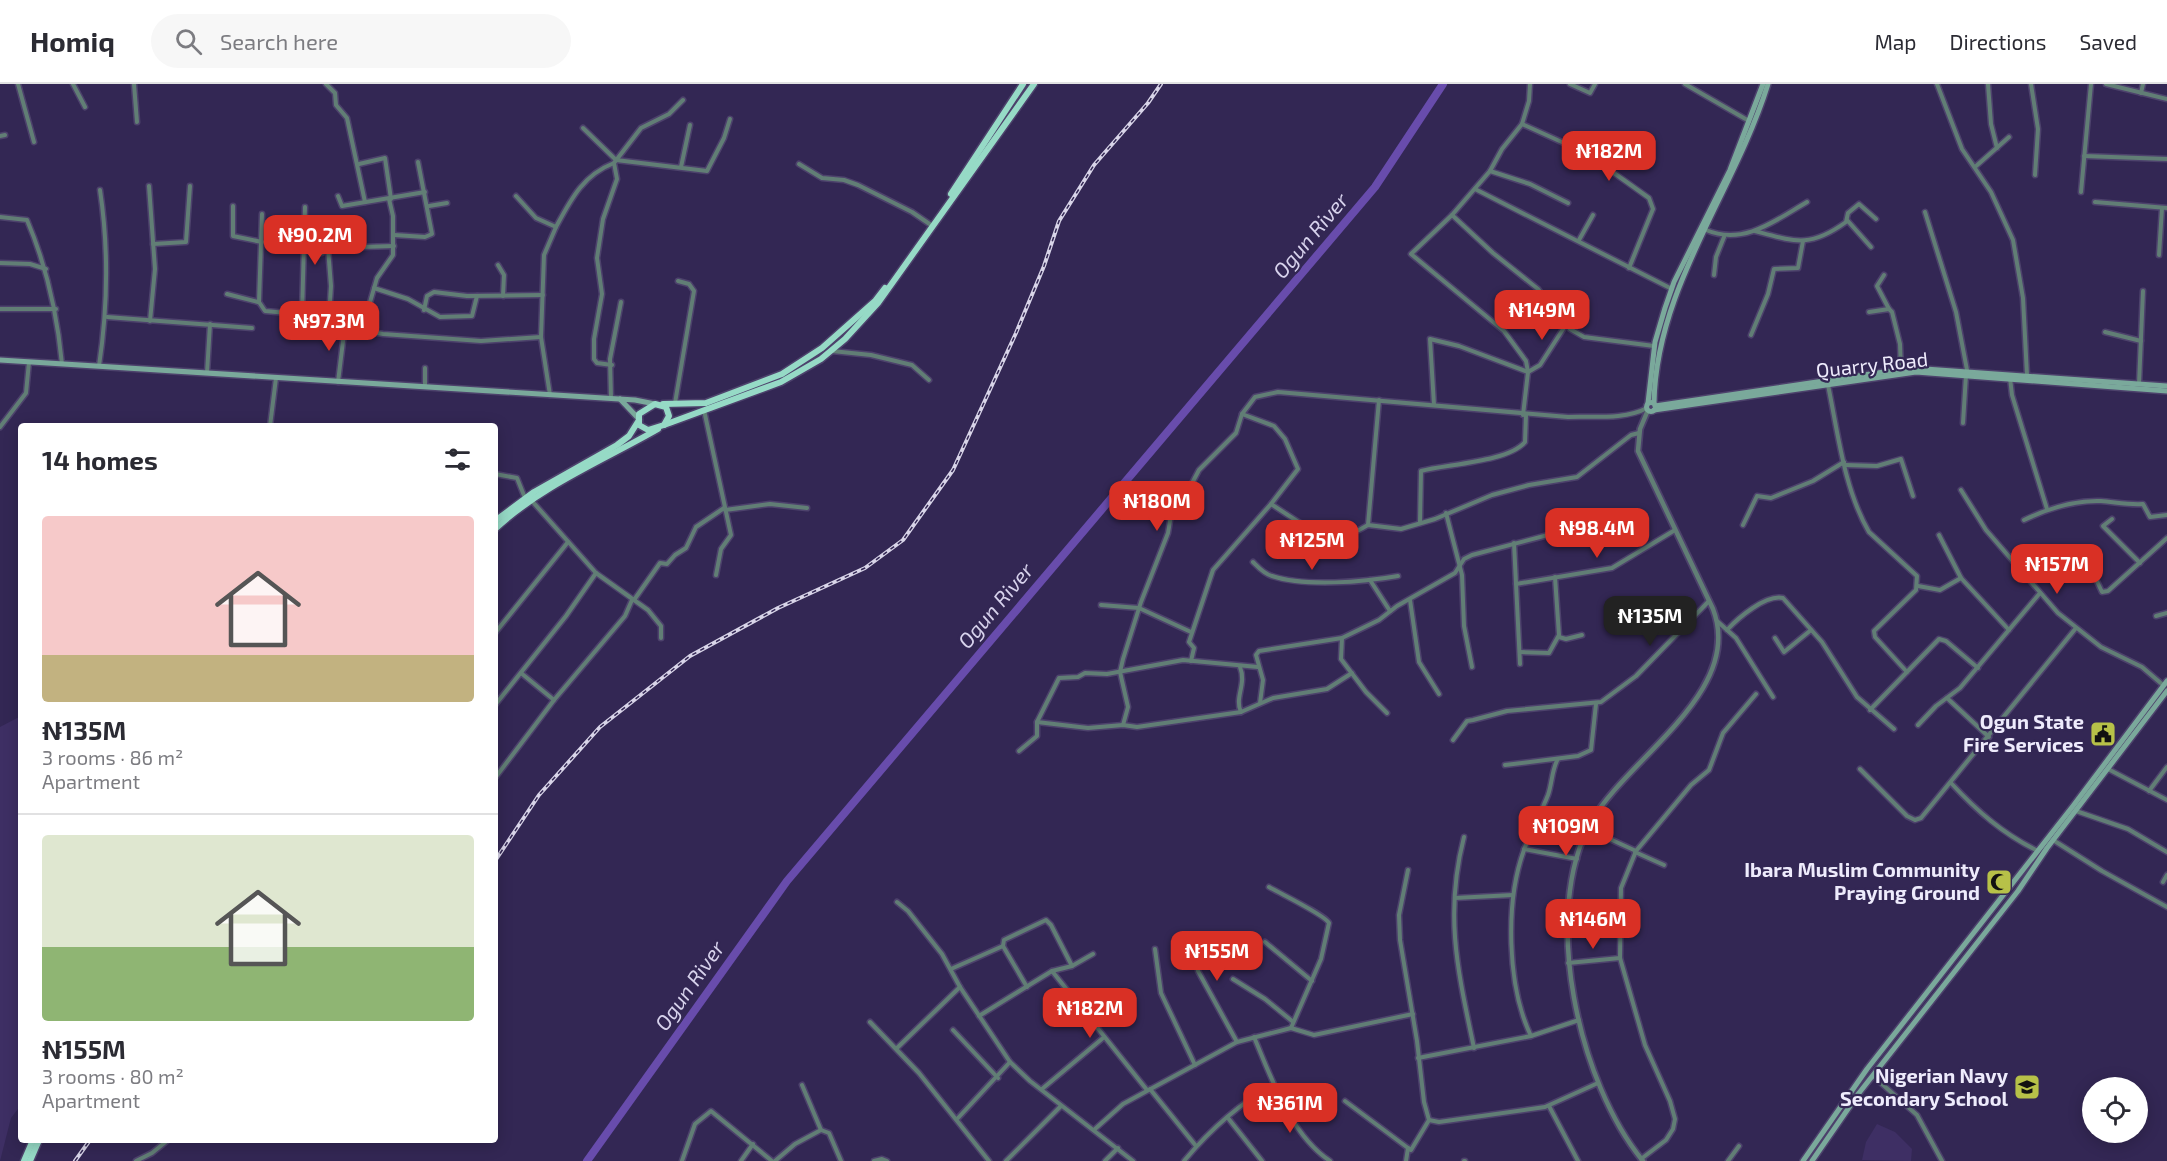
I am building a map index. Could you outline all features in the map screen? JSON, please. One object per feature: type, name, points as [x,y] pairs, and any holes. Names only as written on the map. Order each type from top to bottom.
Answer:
[{"type":"highway","points":[[498,519],[617,446],[629,436],[641,410],[659,404],[706,403],[766,382],[808,358],[875,301],[931,225],[1023,84]]},
{"type":"highway","points":[[498,526],[528,499],[662,427],[704,409],[781,382],[831,351],[878,303],[1034,84]]},
{"type":"highway","points":[[659,404],[669,416],[662,427]]},
{"type":"highway","points":[[638,419],[643,429],[662,427]]},
{"type":"highway","points":[[24,1161],[32,1143]]},
{"type":"highway","points":[[30,1161],[38,1143]]},
{"type":"main road","points":[[1651,407],[1654,346],[1672,289],[1725,180],[1750,122],[1763,84]]},
{"type":"main road","points":[[1651,407],[1657,357],[1669,309],[1746,145],[1768,84]]},
{"type":"main road","points":[[0,360],[620,399],[659,404]]},
{"type":"main road","name":"Quarry Road","points":[[1651,407],[1901,369],[2027,375],[2167,386]]},
{"type":"main road","name":"Quarry Road","points":[[1651,407],[1904,373],[1967,372],[2010,378],[2167,391]]},
{"type":"main road","points":[[620,399],[638,419]]},
{"type":"main road","points":[[1812,1161],[1867,1069],[2166,686]]},
{"type":"main road","points":[[1803,1161],[1826,1137],[2042,859],[2053,840],[2108,769],[2166,686]]},
{"type":"street","points":[[18,84],[34,142]]},
{"type":"street","points":[[73,84],[85,107]]},
{"type":"street","points":[[134,84],[137,122]]},
{"type":"street","points":[[326,84],[334,93],[336,105],[347,118],[359,164],[365,202]]},
{"type":"street","points":[[1420,523],[1421,471],[1500,456],[1525,442],[1528,372],[1526,360],[1503,331],[1412,256],[1413,250],[1452,215],[1491,171],[1503,149],[1522,124],[1529,101],[1530,84]]},
{"type":"street","points":[[1570,84],[1590,93],[1595,84]]},
{"type":"street","points":[[1685,84],[1750,122]]},
{"type":"street","points":[[1936,84],[1962,149],[1991,192],[2013,240],[2023,298],[2027,375]]},
{"type":"street","points":[[1988,84],[1991,124],[1996,148]]},
{"type":"street","points":[[2031,84],[2038,129],[2035,175]]},
{"type":"street","points":[[2081,192],[2091,84]]},
{"type":"street","points":[[2106,84],[2167,99]]},
{"type":"street","points":[[2141,93],[2143,84]]},
{"type":"street","points":[[550,395],[541,337],[544,255],[556,227],[579,186],[615,161],[641,128],[673,111],[682,100]]},
{"type":"street","points":[[615,161],[706,171],[724,138],[730,119]]},
{"type":"street","points":[[1522,124],[1586,153],[1649,198],[1653,209],[1629,268]]},
{"type":"street","points":[[681,167],[690,125]]},
{"type":"street","points":[[583,128],[615,161],[617,179],[603,219],[597,258],[602,294],[594,346],[596,361],[612,365]]},
{"type":"street","points":[[1975,167],[2009,137]]},
{"type":"street","points":[[2084,156],[2167,159]]},
{"type":"street","points":[[359,164],[385,158],[394,235],[393,255],[380,271],[362,330]]},
{"type":"street","points":[[394,235],[431,235],[433,230],[418,162]]},
{"type":"street","points":[[799,164],[822,178],[858,184],[912,212],[931,225]]},
{"type":"street","points":[[1491,171],[1530,184],[1568,203]]},
{"type":"street","points":[[149,186],[155,269],[150,321]]},
{"type":"street","points":[[153,244],[186,242],[190,186]]},
{"type":"street","points":[[1474,189],[1579,240],[1672,289]]},
{"type":"street","points":[[99,366],[107,317],[108,261],[100,190]]},
{"type":"street","points":[[339,196],[342,206],[425,192]]},
{"type":"street","points":[[516,196],[536,218],[556,227]]},
{"type":"street","points":[[1706,230],[1724,237],[1755,231],[1767,227],[1808,202]]},
{"type":"street","points":[[2095,202],[2165,208],[2159,255]]},
{"type":"street","points":[[429,206],[447,203]]},
{"type":"street","points":[[1755,231],[1803,241],[1823,237],[1847,220],[1848,213],[1859,204],[1876,219]]},
{"type":"street","points":[[233,206],[233,236],[262,242]]},
{"type":"street","points":[[302,315],[305,207]]},
{"type":"street","points":[[1925,212],[1956,312],[1967,372],[1963,423]]},
{"type":"street","points":[[262,214],[259,302],[265,311],[329,317],[345,325],[383,334],[481,341],[541,337]]},
{"type":"street","points":[[1452,215],[1493,253],[1538,289],[1574,332],[1584,337],[1654,346]]},
{"type":"street","points":[[1579,240],[1593,215]]},
{"type":"street","points":[[0,217],[26,218],[46,269],[56,309],[62,364]]},
{"type":"street","points":[[1847,220],[1871,247]]},
{"type":"street","points":[[1714,275],[1716,257],[1724,237]]},
{"type":"street","points":[[1751,335],[1768,294],[1774,269],[1798,268],[1803,241]]},
{"type":"street","points":[[305,251],[322,253],[328,249],[394,246]]},
{"type":"street","points":[[328,249],[331,286],[329,317]]},
{"type":"street","points":[[0,263],[30,264],[46,269]]},
{"type":"street","points":[[498,266],[504,275],[503,296]]},
{"type":"street","points":[[1884,275],[1877,286],[1898,333],[1901,369]]},
{"type":"street","points":[[675,403],[694,291],[689,284],[678,281]]},
{"type":"street","points":[[374,288],[408,299],[440,317],[471,317],[477,296]]},
{"type":"street","points":[[2139,384],[2143,291]]},
{"type":"street","points":[[424,309],[431,292],[477,296],[543,295]]},
{"type":"street","points":[[227,294],[259,302]]},
{"type":"street","points":[[611,399],[612,365],[610,359],[621,302]]},
{"type":"street","points":[[0,309],[56,309]]},
{"type":"street","points":[[1869,312],[1889,309]]},
{"type":"street","points":[[107,317],[252,328]]},
{"type":"street","points":[[1528,372],[1540,365],[1567,323]]},
{"type":"street","points":[[207,373],[210,324]]},
{"type":"street","points":[[338,382],[345,325]]},
{"type":"street","points":[[2104,332],[2141,341]]},
{"type":"street","points":[[1434,405],[1430,339],[1459,346],[1528,372]]},
{"type":"street","points":[[831,351],[871,355],[912,365],[929,380]]},
{"type":"street","points":[[0,427],[26,393],[29,361]]},
{"type":"street","points":[[425,368],[425,387]]},
{"type":"street","points":[[270,423],[276,378]]},
{"type":"street","points":[[2010,378],[2012,395],[2047,509]]},
{"type":"street","points":[[1828,384],[1856,503],[1869,532],[1917,576],[1918,586]]},
{"type":"street","points":[[1122,725],[1128,708],[1120,672],[1139,608],[1168,533],[1168,521],[1177,499],[1190,487],[1199,470],[1236,433],[1242,414],[1255,397],[1269,392],[1568,417],[1614,416],[1640,412],[1651,407]]},
{"type":"street","points":[[1368,525],[1379,400]]},
{"type":"street","points":[[1651,407],[1639,433],[1638,451],[1641,460],[1718,621],[1736,638],[1773,697]]},
{"type":"street","points":[[704,409],[731,535],[721,549],[716,575]]},
{"type":"street","points":[[1191,660],[1194,648],[1189,642],[1191,632],[1213,570],[1297,472],[1297,465],[1285,439],[1274,426],[1242,414]]},
{"type":"street","points":[[1271,504],[1300,523],[1337,532],[1359,530],[1368,525],[1392,530],[1420,523],[1492,495],[1528,485],[1577,477],[1631,435],[1639,433]]},
{"type":"street","points":[[1743,525],[1760,495],[1771,498],[1812,481],[1845,463],[1877,466],[1901,459],[1913,496]]},
{"type":"street","points":[[498,475],[517,478],[528,499],[596,573],[648,610],[661,626],[661,638]]},
{"type":"street","points":[[1961,490],[1986,531],[2040,593],[2076,628],[2115,656],[2142,668],[2166,686]]},
{"type":"street","points":[[2024,520],[2047,509],[2086,501],[2104,501],[2116,505],[2143,504],[2150,517],[2167,515]]},
{"type":"street","points":[[498,774],[554,700],[625,616],[633,600],[660,563],[667,564],[686,548],[696,527],[725,508],[770,504],[807,508]]},
{"type":"street","points":[[1446,513],[1464,589],[1464,626],[1472,667]]},
{"type":"street","points":[[2112,519],[2103,526],[2140,563]]},
{"type":"street","points":[[1260,703],[1263,681],[1256,655],[1259,651],[1342,638],[1379,620],[1390,611],[1460,570],[1464,559],[1472,555],[1563,531],[1584,520]]},
{"type":"street","points":[[1516,584],[1612,568],[1675,530]]},
{"type":"street","points":[[1939,535],[1961,578],[2010,630]]},
{"type":"street","points":[[2094,575],[2102,592],[2105,592],[2127,577],[2167,538]]},
{"type":"street","points":[[498,629],[568,542]]},
{"type":"street","points":[[1514,543],[1520,664]]},
{"type":"street","points":[[1252,562],[1274,577],[1320,582],[1370,580],[1398,576]]},
{"type":"street","points":[[498,701],[566,616],[596,573]]},
{"type":"street","points":[[1520,652],[1549,653],[1559,637],[1555,578]]},
{"type":"street","points":[[1918,586],[1940,590],[1961,578]]},
{"type":"street","points":[[1370,580],[1390,611]]},
{"type":"street","points":[[1906,672],[1875,637],[1874,631],[1918,586]]},
{"type":"street","points":[[1918,725],[1960,688],[2040,593]]},
{"type":"street","points":[[1727,630],[1746,612],[1780,597],[1822,642],[1850,689],[1893,729]]},
{"type":"street","points":[[1410,600],[1419,662],[1439,694]]},
{"type":"street","points":[[1505,765],[1520,765],[1540,759],[1578,756],[1591,750],[1594,736],[1593,710],[1596,704],[1636,676],[1709,601]]},
{"type":"street","points":[[1101,605],[1139,608],[1191,632]]},
{"type":"street","points":[[2156,616],[2167,613]]},
{"type":"street","points":[[1718,621],[1718,648],[1713,670],[1705,686],[1675,723],[1622,779],[1588,829],[1577,859],[1566,927],[1568,963],[1579,1020],[1598,1083],[1618,1125],[1642,1160],[1666,1140],[1673,1129],[1675,1119],[1670,1101],[1645,1045],[1620,958],[1622,888],[1635,852],[1690,785],[1709,770],[1723,733],[1756,694]]},
{"type":"street","points":[[1860,770],[1915,820],[1921,818],[2076,628]]},
{"type":"street","points":[[1775,638],[1784,652],[1811,630]]},
{"type":"street","points":[[1559,637],[1566,639],[1582,635]]},
{"type":"street","points":[[1342,638],[1341,659],[1387,712]]},
{"type":"street","points":[[1870,710],[1939,639],[1946,641],[1978,668]]},
{"type":"street","points":[[1019,751],[1037,736],[1037,722],[1059,678],[1078,678],[1085,673],[1120,672],[1191,660],[1240,667],[1258,667]]},
{"type":"street","points":[[1240,667],[1244,676],[1238,706],[1241,712]]},
{"type":"street","points":[[521,673],[554,700]]},
{"type":"street","points":[[1037,722],[1088,728],[1122,725],[1137,728],[1241,712],[1273,698],[1327,689],[1352,673]]},
{"type":"street","points":[[1947,698],[1989,737]]},
{"type":"street","points":[[1453,740],[1467,721],[1492,717],[1507,711],[1541,709],[1576,702],[1596,704]]},
{"type":"street","points":[[1531,1036],[1523,1014],[1516,974],[1512,941],[1513,895],[1524,849],[1549,792],[1558,759]]},
{"type":"street","points":[[2149,791],[2167,767]]},
{"type":"street","points":[[2108,769],[2167,800]]},
{"type":"street","points":[[1951,783],[1983,816],[2019,842],[2038,851]]},
{"type":"street","points":[[2076,811],[2128,829],[2167,852]]},
{"type":"street","points":[[1588,829],[1664,866]]},
{"type":"street","points":[[1464,837],[1455,898],[1454,942],[1474,1048]]},
{"type":"street","points":[[2053,840],[2102,871],[2167,907]]},
{"type":"street","points":[[1524,849],[1577,859]]},
{"type":"street","points":[[1345,1101],[1411,1150],[1429,1119],[1424,1102],[1399,928],[1408,870]]},
{"type":"street","points":[[2163,882],[2167,875]]},
{"type":"street","points":[[1269,887],[1328,921],[1329,929],[1323,953],[1292,1021],[1291,1028]]},
{"type":"street","points":[[1455,898],[1513,895]]},
{"type":"street","points":[[897,902],[936,946],[960,987],[1010,1062],[1061,1106],[1095,1129],[1133,1161]]},
{"type":"street","points":[[1027,987],[1003,946],[1004,940],[1046,920],[1072,966]]},
{"type":"street","points":[[1182,937],[1195,952],[1198,971],[1237,1042]]},
{"type":"street","points":[[1265,942],[1312,981]]},
{"type":"street","points":[[951,969],[1003,946]]},
{"type":"street","points":[[1155,949],[1161,993],[1195,1065]]},
{"type":"street","points":[[979,1016],[1052,971],[1072,966],[1093,954]]},
{"type":"street","points":[[1568,963],[1620,958]]},
{"type":"street","points":[[1052,971],[1103,1038],[1196,1146]]},
{"type":"street","points":[[1233,979],[1265,999],[1292,1021]]},
{"type":"street","points":[[897,1048],[960,987]]},
{"type":"street","points":[[1095,1129],[1110,1113],[1237,1042],[1291,1028],[1314,1035],[1413,1014]]},
{"type":"street","points":[[1418,1059],[1531,1036],[1579,1020]]},
{"type":"street","points":[[870,1022],[897,1048],[958,1118],[989,1161]]},
{"type":"street","points":[[953,1030],[986,1068],[998,1078]]},
{"type":"street","points":[[1254,1037],[1274,1084],[1308,1141],[1330,1161]]},
{"type":"street","points":[[1042,1089],[1103,1038]]},
{"type":"street","points":[[958,1118],[998,1078],[1010,1062]]},
{"type":"street","points":[[1873,1076],[1917,1115],[1942,1161]]},
{"type":"street","points":[[1429,1119],[1439,1122],[1549,1106],[1598,1083]]},
{"type":"street","points":[[1184,1161],[1196,1146],[1251,1097],[1274,1084]]},
{"type":"street","points":[[802,1085],[821,1130],[829,1133],[841,1161]]},
{"type":"street","points":[[1006,1161],[1061,1106]]},
{"type":"street","points":[[1549,1106],[1578,1161]]},
{"type":"street","points":[[682,1161],[695,1124],[711,1111],[773,1161],[786,1150],[821,1130]]},
{"type":"street","points":[[1228,1118],[1262,1161]]},
{"type":"street","points":[[136,1161],[152,1153],[164,1143]]},
{"type":"street","points":[[741,1161],[753,1144]]},
{"type":"street","points":[[1728,1161],[1739,1146]]},
{"type":"street","points":[[1105,1161],[1118,1148]]},
{"type":"street","points":[[1406,1161],[1408,1148]]},
{"type":"street","points":[[874,1161],[887,1161]]},
{"type":"shaded area","points":[[18,718],[18,1109],[11,1118],[0,1161],[0,727]]},
{"type":"shaded area","points":[[1877,1124],[1895,1132],[1912,1149],[1911,1161],[1862,1160],[1866,1142]]},
{"type":"waterway","name":"Ogun River","points":[[587,1161],[787,881],[1375,187],[1443,84]]},
{"type":"railway","points":[[498,856],[539,795],[600,727],[690,656],[778,608],[865,568],[903,540],[953,470],[1016,333],[1044,266],[1059,221],[1094,165],[1148,103],[1161,84]]},
{"type":"railway","points":[[75,1161],[88,1143]]},
{"type":"place","name":"Ogun State Fire Services","points":[[2103,734]]},
{"type":"place","name":"Ibara Muslim Community Praying Ground","points":[[1999,882]]},
{"type":"place","name":"Nigerian Navy Secondary School","points":[[2027,1087]]}]
